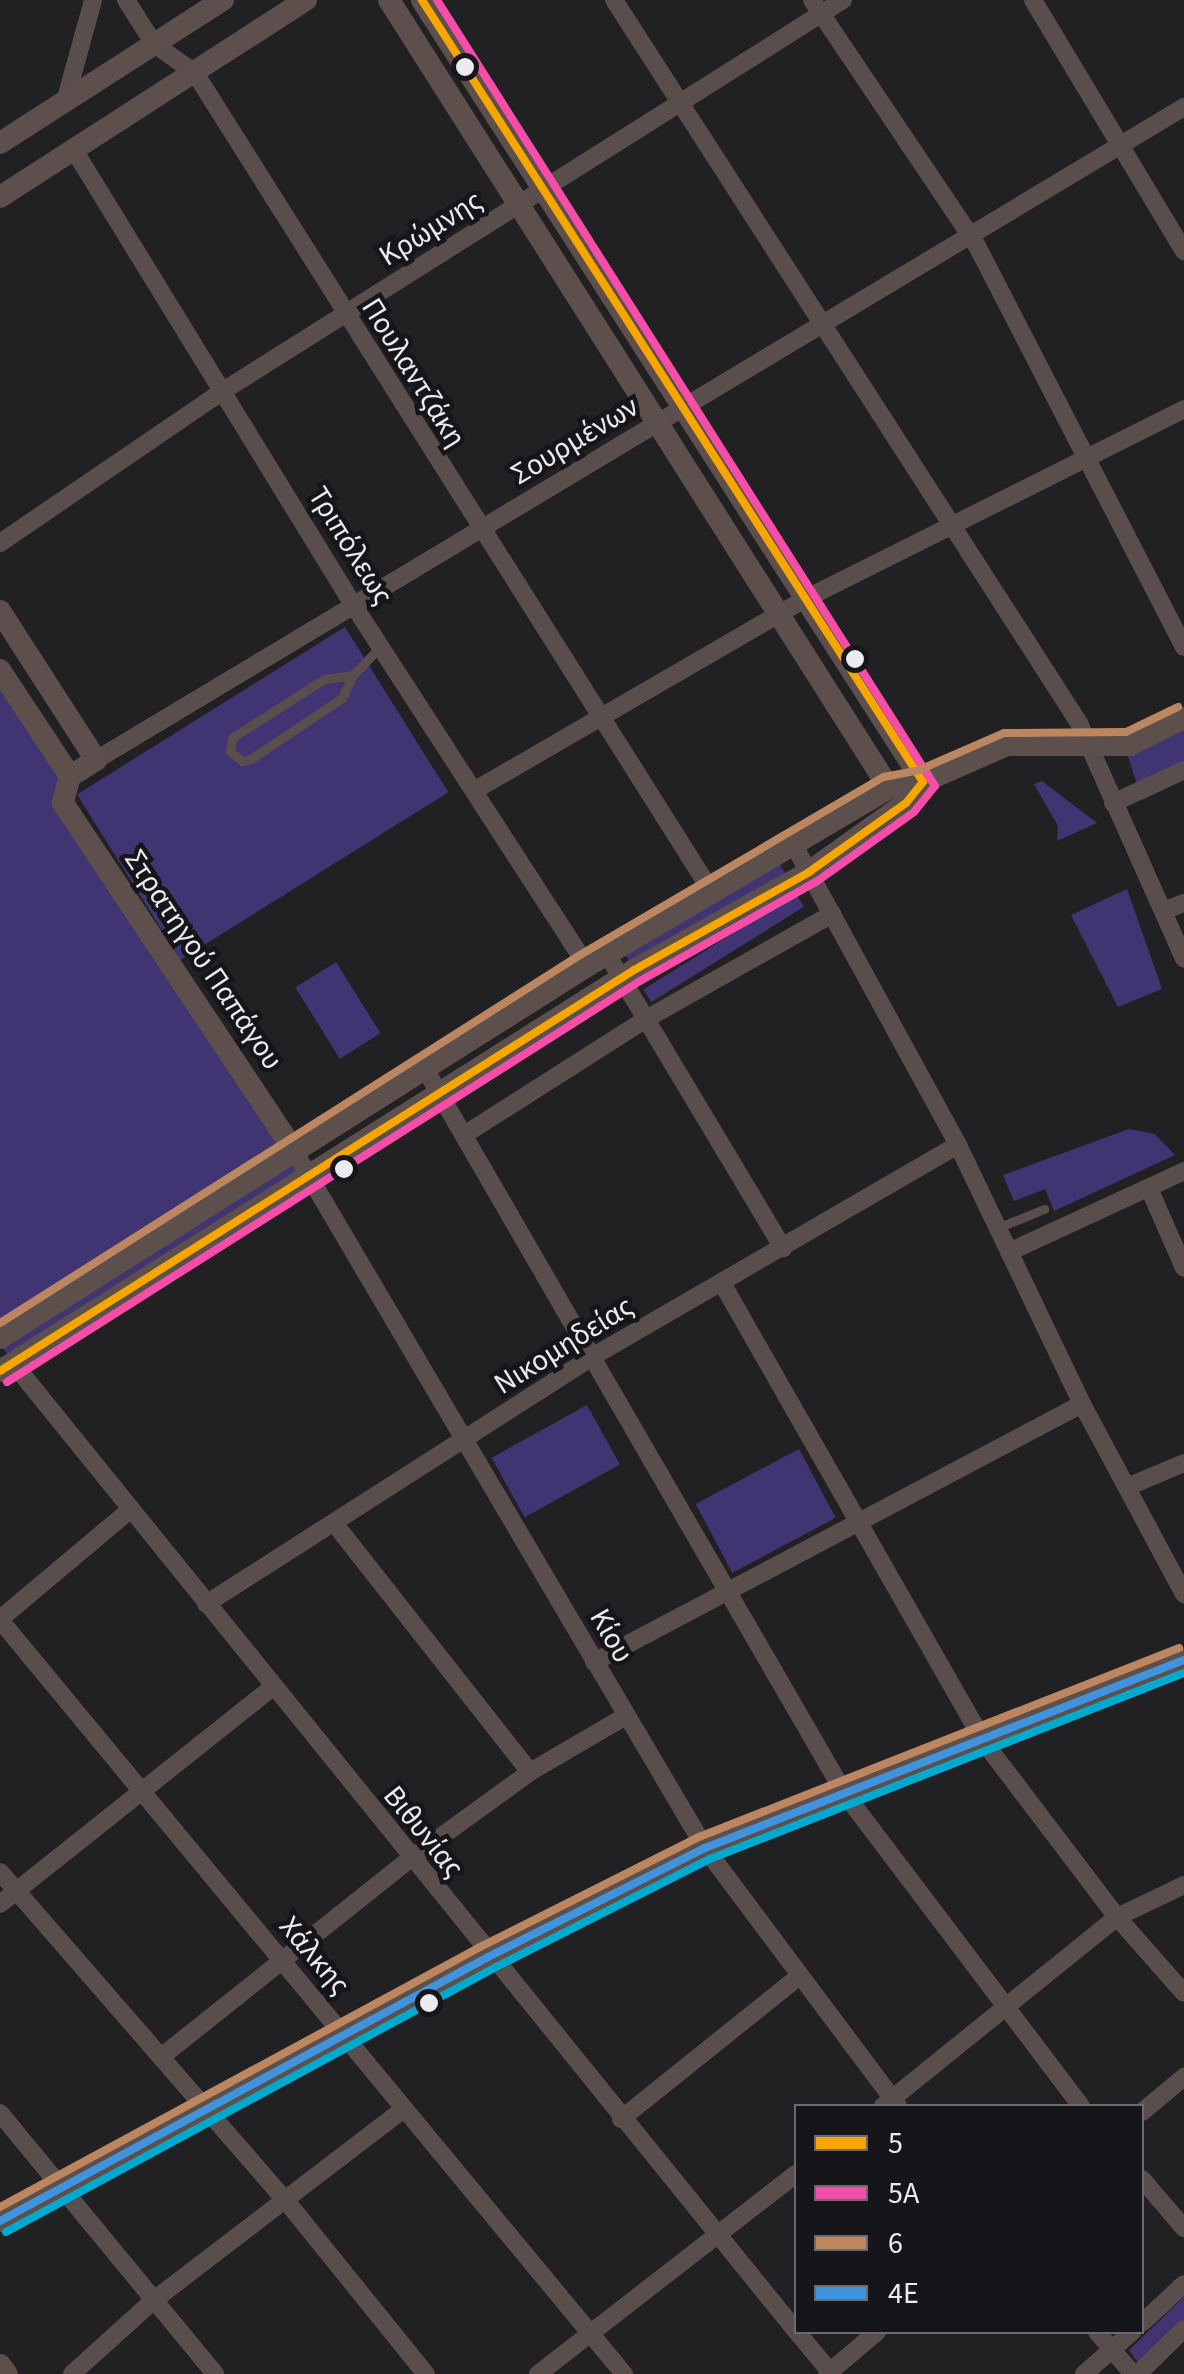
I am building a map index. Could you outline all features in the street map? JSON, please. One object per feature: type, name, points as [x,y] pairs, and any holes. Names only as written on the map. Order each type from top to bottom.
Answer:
[{"type":"main road","points":[[0,143],[223,0]]},
{"type":"main road","points":[[0,196],[306,0]]},
{"type":"main road","points":[[389,0],[534,197],[681,408],[922,782]]},
{"type":"main road","points":[[422,0],[658,423],[889,788]]},
{"type":"main road","points":[[0,612],[96,760],[70,776]]},
{"type":"main road","name":"Στρατηγού Παπάγου","points":[[0,670],[70,776],[63,803],[293,1149]]},
{"type":"main road","points":[[0,1338],[424,1067],[889,788],[922,782],[1007,745],[1129,746],[1184,718]]},
{"type":"main road","points":[[7,1367],[621,979],[809,872],[906,803],[922,782]]},
{"type":"main road","points":[[0,2221],[488,1957],[706,1848],[984,1742],[1184,1660]]},
{"type":"main road","points":[[0,2365],[8,2374]]},
{"type":"street","points":[[65,102],[93,0]]},
{"type":"street","points":[[126,0],[154,44]]},
{"type":"street","points":[[614,0],[950,523],[1088,746],[1184,958]]},
{"type":"street","name":"Κρώμνης","points":[[0,543],[223,391],[680,103],[816,7],[843,0]]},
{"type":"street","points":[[1033,0],[1124,142],[1184,251]]},
{"type":"street","points":[[816,7],[969,236],[1184,648]]},
{"type":"street","name":"Πουλαντζάκη","points":[[154,44],[195,72],[344,315],[713,894]]},
{"type":"street","name":"Σουρμένων","points":[[96,760],[1184,106]]},
{"type":"street","name":"Τριπόλεως","points":[[74,150],[354,606],[597,960],[621,979],[784,1248]]},
{"type":"street","points":[[477,789],[803,600],[1084,456],[1184,410]]},
{"type":"street","points":[[1114,803],[1184,770]]},
{"type":"street","points":[[796,847],[958,1145],[1082,1404],[1184,1594]]},
{"type":"street","points":[[1163,911],[1184,903]]},
{"type":"street","points":[[464,1135],[646,1019],[832,914]]},
{"type":"street","points":[[424,1067],[846,1794],[1004,2010],[1078,2104]]},
{"type":"street","name":"Νικομηδείας","points":[[206,1604],[592,1357],[958,1145]]},
{"type":"street","name":"Στρατηγού Παπάγου","points":[[293,1149],[311,1172]]},
{"type":"street","points":[[1009,1252],[1184,1170]]},
{"type":"street","name":"Κίου","points":[[311,1172],[706,1848],[891,2104]]},
{"type":"street","points":[[1149,1188],[1184,1268]]},
{"type":"street","points":[[722,1283],[984,1742],[1118,1918],[1184,1993]]},
{"type":"street","name":"Βιθυνίας","points":[[7,1367],[131,1509],[488,1957],[794,2327]]},
{"type":"street","points":[[594,1662],[863,1526],[1082,1404]]},
{"type":"street","points":[[1127,1487],[1184,1463]]},
{"type":"street","points":[[0,1619],[131,1509]]},
{"type":"street","points":[[334,1523],[530,1772]]},
{"type":"street","name":"Χάλκης","points":[[0,1619],[624,2374]]},
{"type":"street","points":[[0,1904],[272,1687]]},
{"type":"street","points":[[161,2057],[285,1964],[410,1859],[530,1772],[626,1716]]},
{"type":"street","points":[[0,1872],[287,2202],[426,2374]]},
{"type":"street","points":[[891,2104],[1118,1918],[1184,1885]]},
{"type":"street","points":[[622,2119],[797,1978]]},
{"type":"street","points":[[1144,2110],[1184,2077]]},
{"type":"street","points":[[72,2374],[154,2300],[404,2109]]},
{"type":"street","points":[[0,2113],[215,2374]]},
{"type":"street","points":[[538,2374],[794,2176]]},
{"type":"street","points":[[1144,2181],[1184,2228]]},
{"type":"street","points":[[1144,2321],[1184,2284]]},
{"type":"street","points":[[1098,2334],[1136,2374],[1184,2329]]},
{"type":"street","name":"Βιθυνίας","points":[[799,2334],[830,2373]]},
{"type":"street","points":[[830,2373],[875,2334]]},
{"type":"street","points":[[1084,2374],[1130,2334]]},
{"type":"lane","points":[[352,675],[324,679],[232,738],[230,751],[242,761],[252,759],[342,698],[352,675],[381,646]]},
{"type":"lane","points":[[998,1228],[1044,1209]]},
{"type":"shaded area","points":[[345,627],[448,792],[180,960],[77,794]]},
{"type":"shaded area","points":[[0,673],[67,775],[60,802],[309,1172],[14,1362],[0,1345]]},
{"type":"shaded area","points":[[1184,726],[1184,780],[1142,800],[1127,753]]},
{"type":"shaded area","points":[[1042,781],[1097,823],[1057,841],[1058,826],[1034,784]]},
{"type":"shaded area","points":[[776,858],[791,883],[638,975],[623,950]]},
{"type":"shaded area","points":[[1127,889],[1162,989],[1118,1007],[1071,915]]},
{"type":"shaded area","points":[[796,894],[804,907],[651,1002],[643,989]]},
{"type":"shaded area","points":[[336,962],[381,1033],[340,1059],[295,987]]},
{"type":"shaded area","points":[[1129,1129],[1155,1134],[1175,1155],[1054,1211],[1045,1189],[1014,1201],[1003,1175]]},
{"type":"shaded area","points":[[587,1405],[620,1464],[525,1517],[492,1458]]},
{"type":"shaded area","points":[[799,1449],[836,1518],[732,1573],[696,1504]]},
{"type":"shaded area","points":[[1184,2297],[1184,2320],[1138,2363],[1129,2350]]},
{"type":"transit line","name":"5","points":[[0,1371],[634,970],[809,872],[906,803],[923,782],[422,0]]},
{"type":"transit line","name":"5Α","points":[[7,1382],[640,981],[816,882],[914,812],[935,786],[437,0]]},
{"type":"transit line","name":"6","points":[[0,1323],[580,955],[884,777],[919,770],[1004,733],[1126,732],[1178,707]]},
{"type":"transit line","name":"6","points":[[0,2207],[482,1946],[699,1837],[1179,1648]]},
{"type":"transit line","name":"4Ε","points":[[0,2221],[488,1957],[705,1848],[1184,1660]]},
{"type":"transit line","points":[[6,2232],[494,1968],[710,1859],[1184,1673]]}]
